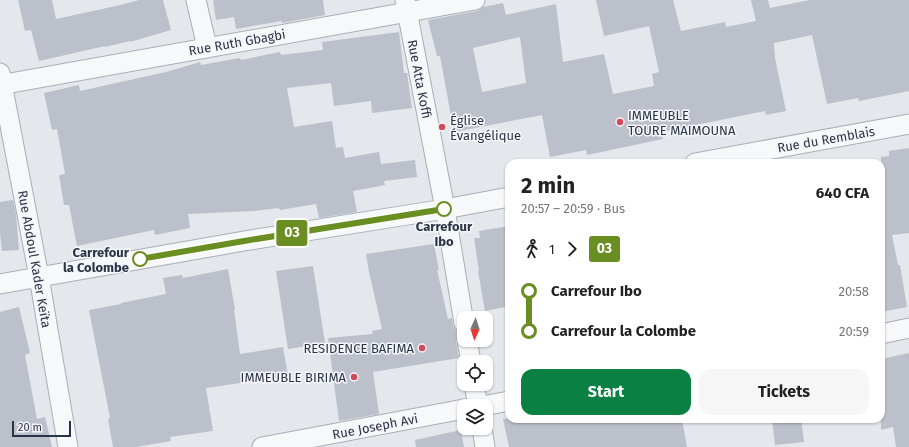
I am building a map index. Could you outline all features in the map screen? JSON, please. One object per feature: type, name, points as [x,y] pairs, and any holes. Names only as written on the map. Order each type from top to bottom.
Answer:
[{"type":"street","points":[[196,0],[207,47]]},
{"type":"street","name":"Rue Ruth Gbagbi","points":[[1,80],[207,47],[406,6],[475,0]]},
{"type":"street","name":"Rue Atta Koffi","points":[[406,6],[445,209],[462,311]]},
{"type":"street","name":"Rue Abdoul Kader Keïta","points":[[1,80],[39,277],[68,447]]},
{"type":"street","name":"Rue du Remblais","points":[[717,159],[909,124]]},
{"type":"street","points":[[0,284],[244,241],[445,209],[505,198]]},
{"type":"street","points":[[885,333],[909,328]]},
{"type":"street","points":[[493,404],[505,402]]},
{"type":"street","name":"Rue Joseph Avi","points":[[262,447],[457,411]]},
{"type":"street","points":[[483,435],[485,447]]},
{"type":"building","points":[[18,0],[52,0],[56,19],[139,0],[163,0],[171,30],[130,42],[39,61],[31,30],[25,31]]},
{"type":"building","points":[[213,0],[323,0],[325,15],[282,23],[282,21],[236,29],[234,17],[216,20]]},
{"type":"building","points":[[596,0],[673,0],[681,31],[725,22],[726,27],[756,21],[751,0],[768,0],[770,8],[810,0],[909,0],[909,91],[859,101],[858,98],[827,104],[812,35],[774,43],[775,58],[786,111],[766,115],[765,111],[661,132],[663,139],[587,155],[586,150],[550,157],[542,115],[454,132],[440,56],[437,56],[428,20],[477,11],[483,7],[503,3],[506,15],[556,4],[563,62],[604,54],[613,94],[654,86],[652,74],[659,72],[649,26],[604,36]],"holes":[[[520,37],[526,83],[482,92],[473,48]]]},
{"type":"building","points":[[399,32],[404,73],[407,73],[412,108],[372,113],[371,101],[334,106],[331,83],[287,88],[294,127],[332,121],[336,148],[343,147],[345,158],[379,152],[381,164],[415,160],[417,177],[384,181],[385,185],[353,191],[357,212],[319,218],[316,204],[280,210],[279,208],[253,211],[188,214],[190,228],[155,235],[154,230],[77,246],[69,205],[64,205],[59,175],[65,174],[57,129],[52,130],[44,93],[79,85],[80,91],[166,72],[200,62],[201,65],[240,58],[241,60],[280,52],[281,55],[323,50],[322,42]]},
{"type":"building","points":[[909,148],[909,233],[892,235],[898,265],[900,265],[907,307],[885,311],[885,159],[881,159],[881,157],[889,156],[889,151]]},
{"type":"building","points":[[13,200],[16,214],[19,250],[2,251],[0,232],[0,202]]},
{"type":"building","points":[[505,227],[505,307],[485,311],[474,238],[480,238],[479,231]]},
{"type":"building","points":[[434,244],[439,270],[437,270],[448,319],[452,318],[453,325],[457,332],[456,342],[458,355],[457,355],[457,358],[373,372],[379,414],[339,421],[328,338],[373,334],[372,331],[382,329],[366,254]]},
{"type":"building","points":[[313,266],[325,343],[288,349],[276,271]]},
{"type":"building","points":[[228,269],[240,354],[283,347],[288,376],[206,388],[213,431],[170,437],[171,441],[137,447],[113,447],[108,419],[110,418],[89,310],[166,294],[163,278],[182,275],[183,278]]},
{"type":"building","points":[[19,307],[30,353],[25,355],[37,419],[45,417],[52,447],[0,447],[0,312]]},
{"type":"building","points":[[909,353],[909,447],[896,447],[893,427],[881,430],[881,423],[885,423],[885,358]]},
{"type":"building","points":[[503,419],[505,419],[505,423],[683,423],[687,447],[509,447]]},
{"type":"building","points":[[772,423],[802,423],[804,442],[775,445]]},
{"type":"building","points":[[457,431],[457,435],[462,435],[464,447],[416,447],[415,440]]},
{"type":"bus line","name":"03","points":[[140,259],[444,209]]},
{"type":"place","name":"IMMEUBLE TOURE MAIMOUNA","points":[[620,122]]},
{"type":"place","name":"Église Évangélique","points":[[442,127]]},
{"type":"place","name":"Carrefour Ibo","points":[[444,209]]},
{"type":"place","name":"Carrefour la Colombe","points":[[140,259]]},
{"type":"place","name":"RESIDENCE BAFIMA","points":[[422,348]]},
{"type":"place","name":"IMMEUBLE BIRIMA","points":[[354,377]]}]
